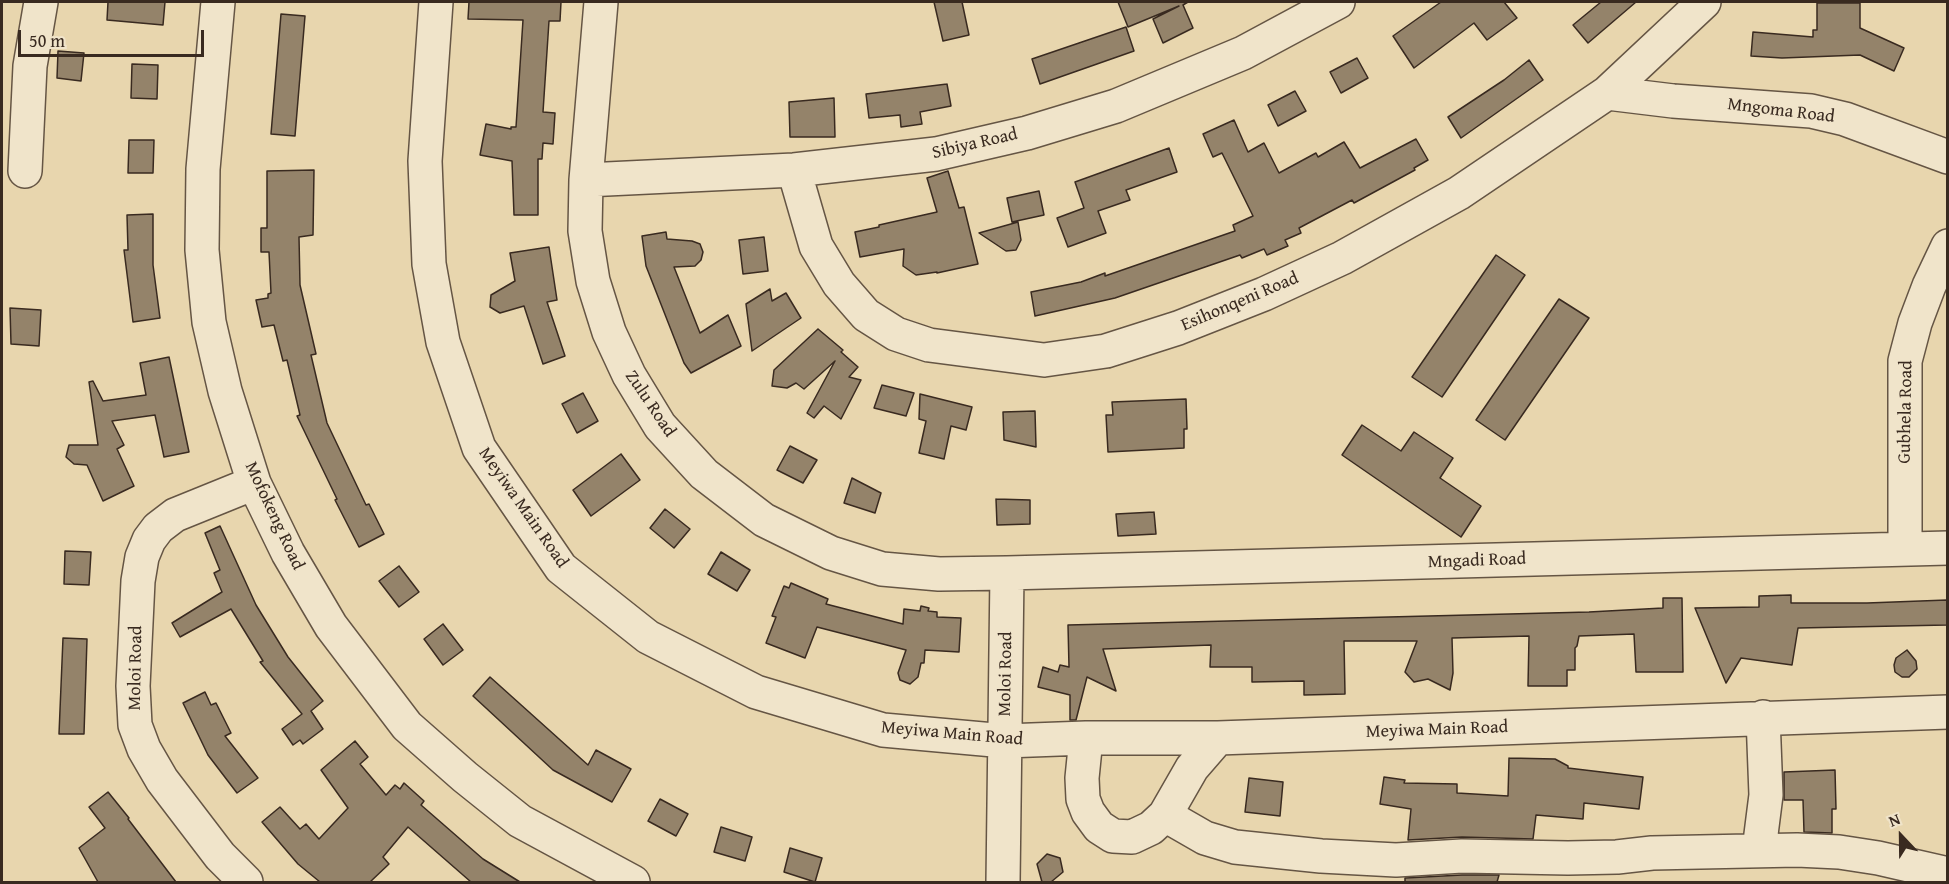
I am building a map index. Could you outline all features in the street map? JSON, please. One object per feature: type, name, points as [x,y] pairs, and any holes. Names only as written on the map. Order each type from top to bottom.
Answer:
[{"type":"street","points":[[25,171],[30,66],[41,2]]},
{"type":"street","name":"Mofokeng Road","points":[[218,2],[203,170],[202,250],[209,322],[225,391],[255,483],[288,553],[331,626],[407,726],[520,821],[633,882]]},
{"type":"street","name":"Meyiwa Main Road","points":[[436,2],[424,161],[429,264],[443,342],[479,448],[561,568],[648,637],[756,693],[883,730],[1005,741],[1086,738],[1218,738],[1947,712]]},
{"type":"street","name":"Zulu Road","points":[[601,2],[586,180],[585,231],[593,281],[609,332],[629,375],[660,426],[704,474],[764,520],[841,556],[882,569],[939,574],[1007,573]]},
{"type":"street","name":"Sibiya Road","points":[[586,180],[794,170],[936,154],[1027,133],[1116,106],[1243,53],[1338,2]]},
{"type":"street","name":"Esihonqeni Road","points":[[794,170],[816,246],[839,284],[866,315],[896,334],[929,345],[1044,360],[1106,351],[1178,328],[1264,294],[1342,258],[1459,193],[1607,93],[1704,2]]},
{"type":"street","name":"Mngoma Road","points":[[1607,93],[1672,101],[1811,111],[1845,119],[1947,157]]},
{"type":"street","name":"Gubhela Road","points":[[1905,549],[1905,361],[1915,323],[1947,246]]},
{"type":"street","name":"Moloi Road","points":[[246,882],[220,856],[162,780],[144,749],[135,725],[133,686],[138,581],[142,556],[149,540],[158,528],[176,515],[255,483]]},
{"type":"street","name":"Mngadi Road","points":[[1007,573],[1947,548]]},
{"type":"street","name":"Moloi Road","points":[[1003,882],[1007,573]]},
{"type":"street","points":[[1760,850],[1766,795],[1763,717]]},
{"type":"street","points":[[1086,738],[1082,778],[1083,799],[1088,812],[1099,827],[1113,836],[1132,837],[1151,828],[1165,816],[1192,768],[1218,738]]},
{"type":"street","points":[[1165,816],[1205,838],[1235,847],[1355,859],[1396,860],[1462,856],[1617,857],[1652,853],[1760,850],[1839,852],[1878,858],[1947,874]]},
{"type":"building","points":[[108,2],[165,2],[163,25],[107,20]]},
{"type":"building","points":[[469,2],[561,2],[560,21],[549,21],[543,112],[555,113],[553,144],[543,143],[542,159],[538,159],[538,215],[514,215],[512,161],[480,155],[486,124],[511,129],[511,127],[516,127],[523,20],[468,19]]},
{"type":"building","points":[[934,2],[962,2],[969,35],[943,41]]},
{"type":"building","points":[[1118,2],[1188,2],[1183,5],[1193,28],[1163,43],[1153,19],[1179,6],[1128,27]]},
{"type":"building","points":[[1441,2],[1504,2],[1517,18],[1487,40],[1474,23],[1414,68],[1393,36]]},
{"type":"building","points":[[1601,2],[1636,2],[1588,43],[1573,25]]},
{"type":"building","points":[[1817,3],[1860,3],[1860,28],[1904,48],[1894,71],[1860,55],[1782,58],[1751,56],[1753,32],[1813,37],[1813,30],[1817,30]]},
{"type":"building","points":[[281,14],[305,16],[295,136],[271,134]]},
{"type":"building","points":[[1126,27],[1134,51],[1040,84],[1032,59]]},
{"type":"building","points":[[58,51],[84,53],[81,81],[57,78]]},
{"type":"building","points":[[1357,58],[1368,78],[1341,93],[1330,72]]},
{"type":"building","points":[[1529,60],[1543,80],[1461,138],[1448,117],[1504,80]]},
{"type":"building","points":[[132,64],[158,65],[157,99],[131,98]]},
{"type":"building","points":[[947,84],[951,106],[920,112],[922,124],[901,127],[900,115],[869,118],[866,94]]},
{"type":"building","points":[[1295,91],[1306,111],[1278,126],[1268,105]]},
{"type":"building","points":[[834,98],[835,137],[790,137],[789,102]]},
{"type":"building","points":[[1234,120],[1248,152],[1264,143],[1279,173],[1316,153],[1318,157],[1344,142],[1360,168],[1416,139],[1428,160],[1414,168],[1415,170],[1354,203],[1352,200],[1299,228],[1301,233],[1285,240],[1288,246],[1267,255],[1264,249],[1242,258],[1240,255],[1115,298],[1035,316],[1031,292],[1081,282],[1105,273],[1105,276],[1235,231],[1233,225],[1253,216],[1222,153],[1213,157],[1203,134]]},
{"type":"building","points":[[129,140],[154,140],[153,173],[128,173]]},
{"type":"building","points":[[1169,148],[1177,172],[1126,190],[1130,200],[1098,211],[1106,233],[1068,247],[1057,218],[1084,208],[1075,182]]},
{"type":"building","points":[[314,170],[313,235],[299,237],[300,285],[316,354],[311,355],[327,423],[366,505],[369,504],[384,534],[359,547],[297,416],[300,415],[287,360],[283,361],[274,325],[262,327],[256,300],[268,298],[268,294],[271,293],[269,252],[261,252],[261,228],[267,228],[267,171]]},
{"type":"building","points":[[948,171],[959,208],[964,207],[978,264],[916,275],[903,266],[904,249],[860,257],[855,232],[937,212],[927,178]]},
{"type":"building","points":[[1039,191],[1044,215],[1012,222],[1007,198]]},
{"type":"building","points":[[153,214],[153,265],[160,318],[133,322],[124,250],[128,250],[127,215]]},
{"type":"building","points":[[1018,222],[1021,240],[1016,250],[1006,251],[979,233]]},
{"type":"building","points":[[666,232],[667,239],[692,241],[700,244],[703,252],[701,260],[695,266],[674,267],[700,333],[728,315],[741,346],[691,373],[684,363],[646,266],[642,236]]},
{"type":"building","points":[[764,237],[768,271],[743,274],[739,240]]},
{"type":"building","points":[[549,247],[557,300],[547,302],[565,356],[543,364],[524,306],[500,313],[490,307],[491,295],[515,281],[510,253]]},
{"type":"building","points":[[1496,255],[1525,275],[1442,397],[1412,377]]},
{"type":"building","points":[[770,289],[772,301],[786,293],[801,318],[752,351],[746,304]]},
{"type":"building","points":[[1559,299],[1589,318],[1505,440],[1476,420]]},
{"type":"building","points":[[10,308],[41,310],[39,346],[11,344]]},
{"type":"building","points":[[818,329],[843,350],[841,352],[858,367],[849,377],[861,380],[841,419],[824,406],[814,418],[807,413],[835,361],[804,389],[796,383],[787,388],[772,386],[774,370]]},
{"type":"building","points":[[169,357],[189,452],[164,457],[155,415],[112,421],[124,445],[117,449],[134,486],[103,501],[87,465],[74,464],[66,457],[69,445],[98,445],[89,382],[93,381],[103,401],[146,395],[140,363]]},
{"type":"building","points":[[882,385],[914,393],[906,416],[874,408]]},
{"type":"building","points":[[583,393],[598,421],[577,433],[562,404]]},
{"type":"building","points":[[920,394],[972,407],[966,430],[951,426],[944,459],[919,453],[926,421],[919,419]]},
{"type":"building","points":[[1186,399],[1187,429],[1184,429],[1184,448],[1108,452],[1106,415],[1113,415],[1112,402]]},
{"type":"building","points":[[1035,411],[1036,447],[1004,440],[1003,412]]},
{"type":"building","points":[[1362,425],[1401,451],[1414,432],[1453,458],[1440,478],[1481,506],[1461,537],[1342,455]]},
{"type":"building","points":[[790,446],[817,460],[803,483],[777,470]]},
{"type":"building","points":[[621,454],[640,480],[591,516],[573,490]]},
{"type":"building","points":[[852,478],[881,493],[875,513],[844,503]]},
{"type":"building","points":[[996,499],[1030,500],[1030,524],[997,525]]},
{"type":"building","points":[[665,509],[690,529],[674,548],[650,528]]},
{"type":"building","points":[[1154,512],[1156,534],[1118,536],[1116,514]]},
{"type":"building","points":[[220,526],[256,605],[288,657],[323,701],[311,711],[323,729],[303,744],[300,740],[293,745],[282,729],[302,714],[260,662],[263,661],[231,609],[180,637],[172,623],[222,592],[214,573],[220,570],[205,533]]},
{"type":"building","points":[[65,551],[91,552],[89,585],[64,584]]},
{"type":"building","points":[[721,552],[750,570],[737,591],[708,574]]},
{"type":"building","points":[[399,566],[419,592],[399,607],[379,581]]},
{"type":"building","points":[[791,583],[828,599],[826,604],[903,624],[904,609],[920,611],[921,606],[929,608],[928,611],[937,612],[937,617],[961,618],[959,652],[925,650],[924,663],[921,663],[918,677],[910,684],[900,680],[898,673],[906,650],[817,627],[805,658],[766,643],[776,617],[772,616],[784,586],[789,588]]},
{"type":"building","points":[[1791,595],[1791,603],[1947,600],[1947,625],[1798,628],[1792,665],[1741,658],[1726,683],[1695,608],[1759,607],[1759,596]]},
{"type":"building","points":[[1663,598],[1682,598],[1683,672],[1636,672],[1634,634],[1579,636],[1575,648],[1575,670],[1567,670],[1567,686],[1528,686],[1529,636],[1452,638],[1453,673],[1450,690],[1428,679],[1414,682],[1405,672],[1417,641],[1344,641],[1345,694],[1304,695],[1304,681],[1252,682],[1252,667],[1210,667],[1211,645],[1103,649],[1116,691],[1087,677],[1076,720],[1070,720],[1070,695],[1038,687],[1043,667],[1058,672],[1060,665],[1069,667],[1068,625],[1589,612],[1663,608]]},
{"type":"building","points":[[443,624],[463,650],[443,665],[424,639]]},
{"type":"building","points":[[63,638],[87,639],[84,734],[59,734]]},
{"type":"building","points":[[1907,650],[1916,661],[1917,669],[1909,677],[1902,677],[1895,672],[1894,665],[1896,658]]},
{"type":"building","points":[[490,677],[588,765],[596,750],[631,769],[612,802],[553,770],[473,696]]},
{"type":"building","points":[[205,692],[211,705],[216,703],[231,733],[225,736],[258,778],[237,793],[208,755],[183,703]]},
{"type":"building","points":[[355,741],[368,757],[360,764],[386,795],[395,785],[400,789],[404,783],[424,801],[421,805],[483,859],[520,882],[471,882],[408,827],[383,857],[389,864],[370,882],[320,882],[298,864],[262,822],[280,807],[300,829],[306,824],[319,839],[348,808],[321,770]]},
{"type":"building","points":[[1509,758],[1555,759],[1568,768],[1643,777],[1639,809],[1584,803],[1583,819],[1536,815],[1533,839],[1462,837],[1408,840],[1411,809],[1380,804],[1384,777],[1405,780],[1404,783],[1457,784],[1457,793],[1508,796]]},
{"type":"building","points":[[1835,770],[1836,809],[1832,809],[1832,833],[1804,832],[1803,800],[1784,800],[1784,772]]},
{"type":"building","points":[[1249,778],[1283,782],[1280,816],[1245,812]]},
{"type":"building","points":[[108,792],[176,882],[98,882],[79,848],[105,828],[89,807]]},
{"type":"building","points":[[660,799],[688,814],[676,836],[648,821]]},
{"type":"building","points":[[721,827],[752,837],[745,861],[714,852]]},
{"type":"building","points":[[790,848],[822,858],[815,882],[784,872]]},
{"type":"building","points":[[1047,854],[1060,858],[1063,872],[1051,882],[1042,882],[1037,864]]},
{"type":"building","points":[[1499,875],[1497,882],[1405,882],[1405,878]]}]
